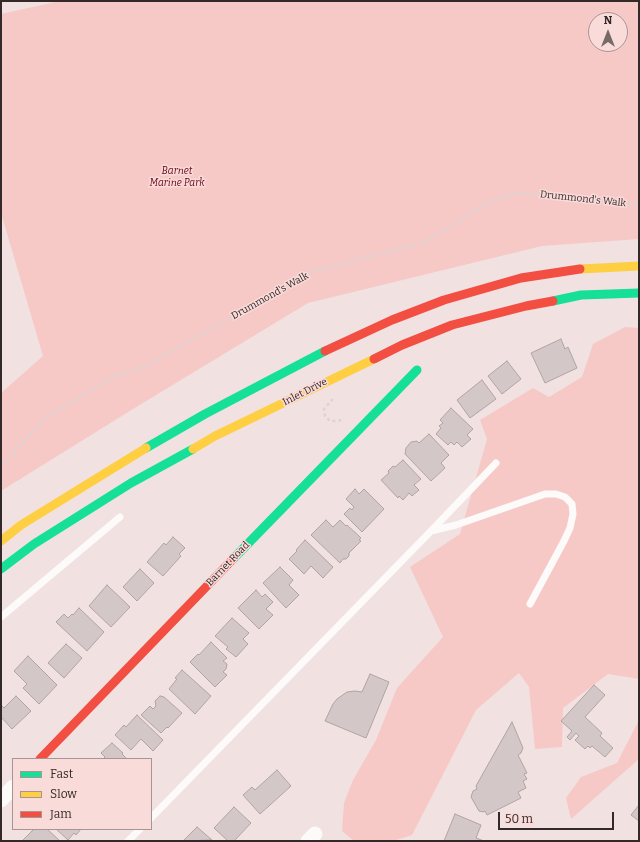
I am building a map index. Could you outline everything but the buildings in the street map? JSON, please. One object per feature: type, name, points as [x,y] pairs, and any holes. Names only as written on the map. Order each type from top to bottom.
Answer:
[{"type":"main road","points":[[1,540],[21,525],[118,464],[205,414],[333,347],[392,320],[444,300],[521,278],[576,269],[639,266]]},
{"type":"main road","name":"Inlet Drive","points":[[1,569],[34,544],[131,483],[215,436],[402,345],[452,325],[526,306],[581,295],[639,293]]},
{"type":"main road","name":"Barnet Road","points":[[41,758],[417,370]]},
{"type":"street","points":[[1,800],[12,788]]},
{"type":"lane","points":[[152,817],[496,463]]},
{"type":"lane","points":[[431,531],[456,525],[540,496],[556,494],[565,497],[572,504],[573,514],[570,528],[530,604]]},
{"type":"lane","points":[[1,617],[120,517]]},
{"type":"lane","points":[[128,841],[139,830]]},
{"type":"path","name":"Drummond's Walk","points":[[1,464],[12,455],[45,418],[113,378],[148,364],[311,272],[422,243],[451,227],[481,206],[501,197],[522,193],[639,204]]},
{"type":"path","points":[[335,397],[324,409],[325,416],[330,421],[338,421],[345,418]]},
{"type":"green space","name":"Barnet Marine Park","points":[[60,1],[639,1],[639,239],[542,246],[308,303],[1,491],[1,393],[43,356],[1,213],[1,14]]},
{"type":"green space","points":[[625,327],[639,328],[639,679],[608,674],[563,708],[562,747],[535,749],[529,687],[519,673],[476,710],[412,835],[393,841],[354,841],[342,831],[344,803],[353,780],[376,740],[397,688],[443,637],[410,567],[460,534],[487,439],[480,420],[533,388],[549,397],[582,377],[593,344]]},
{"type":"green space","points":[[639,720],[639,759],[571,819],[566,798],[581,777],[617,763]]},
{"type":"traffic: fast","points":[[553,301],[581,295],[639,293]]},
{"type":"traffic: fast","points":[[146,448],[205,414],[325,351]]},
{"type":"traffic: fast","points":[[233,559],[417,370]]},
{"type":"traffic: fast","points":[[1,569],[34,544],[131,483],[193,449]]},
{"type":"traffic: slow","points":[[580,269],[639,266]]},
{"type":"traffic: slow","points":[[193,449],[215,436],[374,359]]},
{"type":"traffic: slow","points":[[1,541],[21,525],[146,448]]},
{"type":"traffic: jam","points":[[325,351],[392,320],[444,300],[521,278],[580,269]]},
{"type":"traffic: jam","points":[[374,359],[402,345],[452,325],[526,306],[553,301]]},
{"type":"traffic: jam","points":[[41,758],[233,559]]}]
